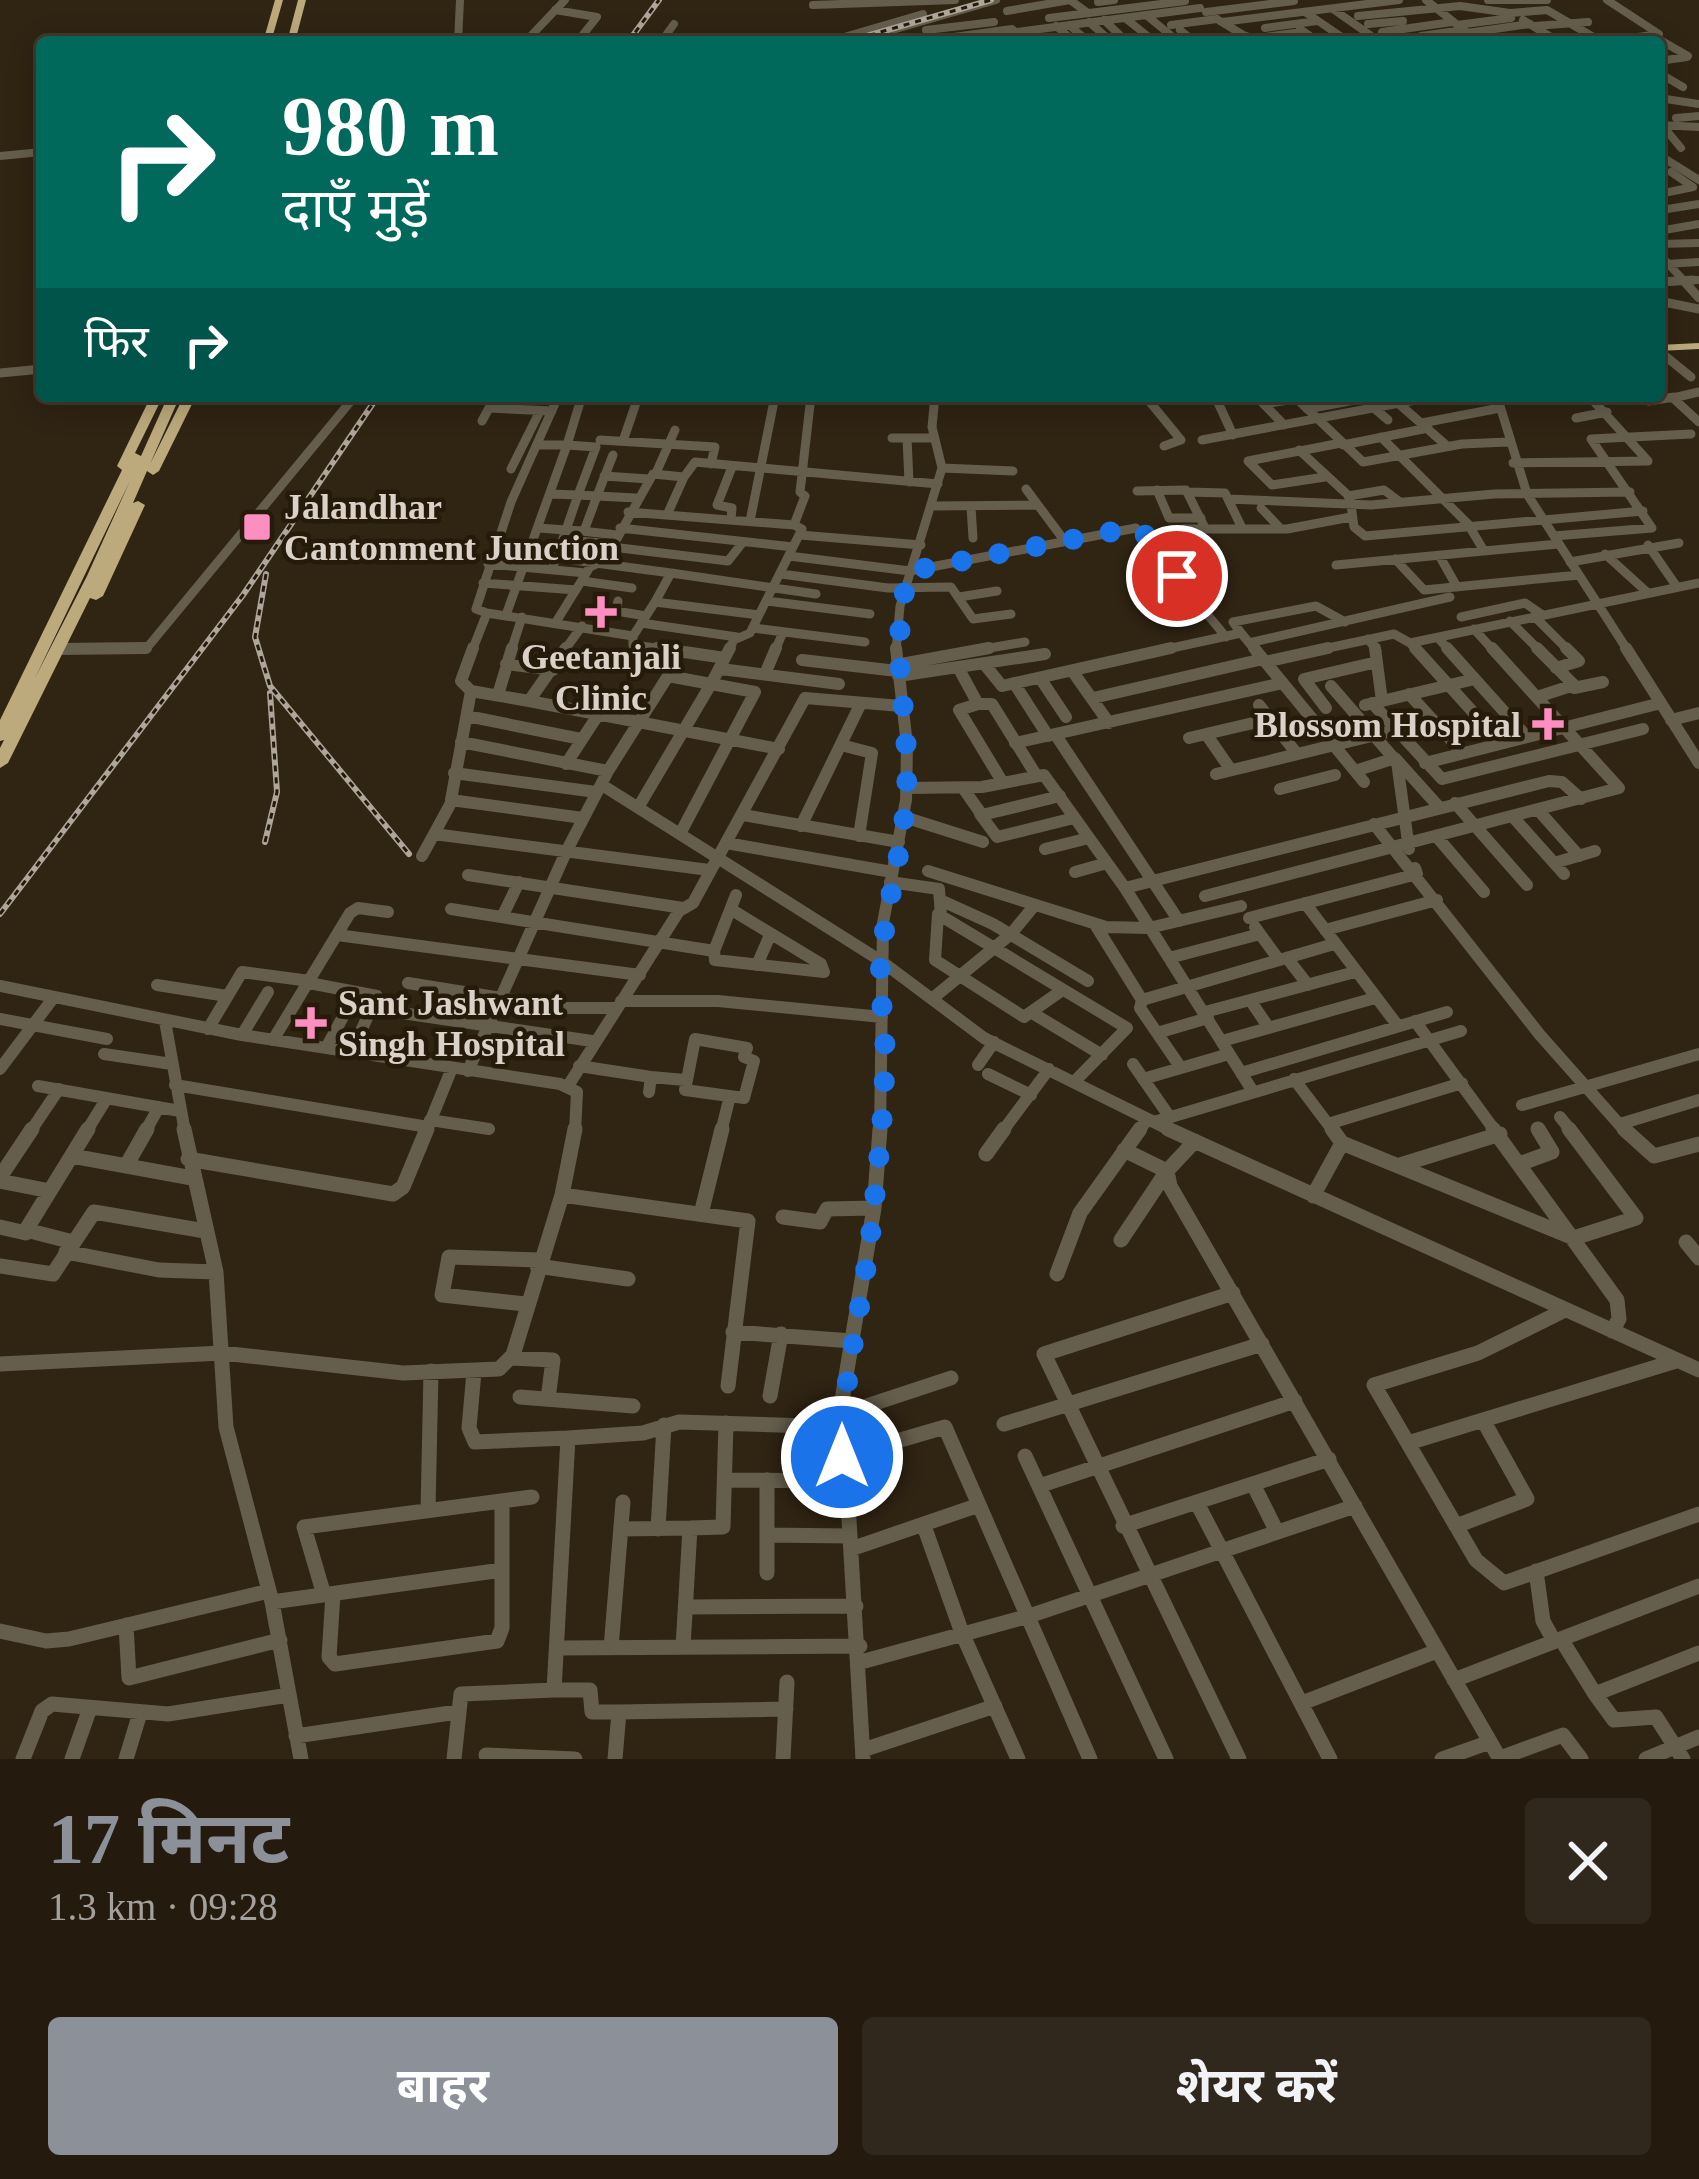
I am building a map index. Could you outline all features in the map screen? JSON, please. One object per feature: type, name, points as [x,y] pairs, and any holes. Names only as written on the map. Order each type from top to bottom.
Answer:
[{"type":"highway","points":[[277,36],[284,0]]},
{"type":"highway","points":[[277,36],[284,0]]},
{"type":"highway","points":[[278,36],[302,0]]},
{"type":"highway","points":[[1665,347],[1699,344]]},
{"type":"highway","points":[[88,556],[81,544],[157,402]]},
{"type":"highway","points":[[0,763],[58,648],[158,402]]},
{"type":"highway","points":[[1,733],[171,402]]},
{"type":"highway","points":[[58,648],[76,634],[107,577],[187,402]]},
{"type":"street","points":[[458,36],[460,0]]},
{"type":"street","points":[[531,36],[565,0]]},
{"type":"street","points":[[816,22],[812,3],[956,0]]},
{"type":"street","points":[[847,36],[970,0]]},
{"type":"street","points":[[879,36],[995,0],[1043,36]]},
{"type":"street","points":[[1007,10],[1070,0],[1107,36]]},
{"type":"street","points":[[1024,36],[1073,15],[1185,0],[1245,36]]},
{"type":"street","points":[[1486,0],[1547,0]]},
{"type":"street","points":[[1486,0],[1500,12]]},
{"type":"street","points":[[1606,0],[1659,34],[1652,36]]},
{"type":"street","points":[[1146,15],[1294,1]]},
{"type":"street","points":[[1171,25],[1384,1],[1398,4]]},
{"type":"street","points":[[1012,2],[1029,4],[1068,36]]},
{"type":"street","points":[[1098,2],[1146,15],[1172,36]]},
{"type":"street","points":[[1282,2],[1340,36]]},
{"type":"street","points":[[980,4],[1003,30],[1019,36]]},
{"type":"street","points":[[1315,4],[1367,36]]},
{"type":"street","points":[[1358,16],[1431,4],[1465,31]]},
{"type":"street","points":[[1059,5],[1073,15]]},
{"type":"street","points":[[1258,5],[1298,12]]},
{"type":"street","points":[[1102,20],[1119,6]]},
{"type":"street","points":[[1119,6],[1149,36]]},
{"type":"street","points":[[1409,6],[1469,7],[1515,15],[1550,36]]},
{"type":"street","points":[[1469,7],[1482,16]]},
{"type":"street","points":[[1237,8],[1276,35]]},
{"type":"street","points":[[555,10],[597,17],[583,36]]},
{"type":"street","points":[[1465,31],[1548,10],[1592,36]]},
{"type":"street","points":[[957,11],[973,23]]},
{"type":"street","points":[[1087,14],[1120,36]]},
{"type":"street","points":[[1053,24],[1069,25],[1087,14]]},
{"type":"street","points":[[939,16],[964,36]]},
{"type":"street","points":[[1265,28],[1316,20]]},
{"type":"street","points":[[1368,24],[1398,20],[1418,34]]},
{"type":"street","points":[[930,36],[953,26],[994,22]]},
{"type":"street","points":[[1386,36],[1382,32],[1418,34],[1588,22]]},
{"type":"street","points":[[665,36],[674,24]]},
{"type":"street","points":[[1069,25],[1082,36]]},
{"type":"street","points":[[1510,27],[1524,36]]},
{"type":"street","points":[[898,28],[912,36]]},
{"type":"street","points":[[1200,28],[1212,36]]},
{"type":"street","points":[[979,36],[1003,30]]},
{"type":"street","points":[[1180,30],[1190,36]]},
{"type":"street","points":[[1490,30],[1499,36]]},
{"type":"street","points":[[1270,36],[1297,31],[1307,36]]},
{"type":"street","points":[[1665,43],[1688,56],[1665,60]]},
{"type":"street","points":[[1683,58],[1699,67]]},
{"type":"street","points":[[1665,76],[1683,87]]},
{"type":"street","points":[[1665,99],[1699,104]]},
{"type":"street","points":[[1681,102],[1699,115]]},
{"type":"street","points":[[1676,118],[1699,115]]},
{"type":"street","points":[[1665,123],[1695,129]]},
{"type":"street","points":[[1665,129],[1681,151],[1665,154]]},
{"type":"street","points":[[0,156],[36,153]]},
{"type":"street","points":[[1665,160],[1693,188],[1665,193]]},
{"type":"street","points":[[1665,175],[1699,170]]},
{"type":"street","points":[[1665,175],[1699,180]]},
{"type":"street","points":[[1665,209],[1699,204]]},
{"type":"street","points":[[1665,213],[1684,226]]},
{"type":"street","points":[[1665,230],[1699,224]]},
{"type":"street","points":[[1665,244],[1699,243]]},
{"type":"street","points":[[1665,264],[1699,262]]},
{"type":"street","points":[[1665,266],[1699,298]]},
{"type":"street","points":[[1665,282],[1699,280]]},
{"type":"street","points":[[1665,301],[1699,298]]},
{"type":"street","points":[[1665,302],[1699,310]]},
{"type":"street","points":[[1665,353],[1691,377]]},
{"type":"street","points":[[0,373],[36,369]]},
{"type":"street","points":[[1665,398],[1699,392]]},
{"type":"street","points":[[1674,397],[1699,422]]},
{"type":"street","points":[[58,648],[146,650],[350,402]]},
{"type":"street","points":[[511,469],[555,402]]},
{"type":"street","points":[[506,615],[580,402]]},
{"type":"street","points":[[623,441],[635,402]]},
{"type":"street","points":[[750,521],[775,402]]},
{"type":"street","points":[[639,806],[737,637],[753,628],[781,574],[805,498],[800,492],[810,402]]},
{"type":"street","points":[[935,402],[934,438],[942,468],[905,588],[897,670],[907,788],[880,961],[885,1062],[874,1208],[852,1341],[842,1457],[861,1654],[863,1755],[995,1706]]},
{"type":"street","points":[[1149,402],[1180,440],[1164,446]]},
{"type":"street","points":[[1218,402],[1233,435]]},
{"type":"street","points":[[1262,402],[1284,425]]},
{"type":"street","points":[[1300,402],[1363,462],[1448,446],[1508,442]]},
{"type":"street","points":[[1306,409],[1333,402]]},
{"type":"street","points":[[1352,402],[1360,410]]},
{"type":"street","points":[[1202,440],[1360,410],[1375,402],[1388,420]]},
{"type":"street","points":[[1402,402],[1448,446]]},
{"type":"street","points":[[1444,402],[1461,416]]},
{"type":"street","points":[[1324,477],[1272,485],[1249,459],[1382,437],[1498,402],[1527,494],[1698,760]]},
{"type":"street","points":[[1514,464],[1648,461],[1630,435],[1595,402]]},
{"type":"street","points":[[482,421],[489,408],[546,411]]},
{"type":"street","points":[[1576,418],[1607,412]]},
{"type":"street","points":[[538,427],[537,445],[488,565],[476,609],[634,636]]},
{"type":"street","points":[[556,622],[581,581],[601,563],[675,430]]},
{"type":"street","points":[[1336,565],[1649,530],[1630,492],[1591,439],[1691,434]]},
{"type":"street","points":[[1382,437],[1468,524],[1484,551]]},
{"type":"street","points":[[907,438],[909,482]]},
{"type":"street","points":[[892,439],[934,438]]},
{"type":"street","points":[[600,440],[715,448],[711,464]]},
{"type":"street","points":[[537,445],[597,448],[552,569]]},
{"type":"street","points":[[1302,453],[1350,506],[1365,536],[1542,516],[1642,512]]},
{"type":"street","points":[[580,536],[613,455]]},
{"type":"street","points":[[667,515],[690,463],[938,484]]},
{"type":"street","points":[[731,520],[733,509],[717,503],[732,466]]},
{"type":"street","points":[[942,468],[1013,471]]},
{"type":"street","points":[[604,476],[684,477]]},
{"type":"street","points":[[1026,489],[1064,540]]},
{"type":"street","points":[[1137,490],[1222,492],[1241,526]]},
{"type":"street","points":[[1157,490],[1169,518],[1203,523],[1280,528],[1350,506]]},
{"type":"street","points":[[1188,492],[1203,523]]},
{"type":"street","points":[[1228,499],[1350,506],[1630,492]]},
{"type":"street","points":[[550,494],[636,498]]},
{"type":"street","points":[[933,506],[1038,505]]},
{"type":"street","points":[[971,506],[973,538]]},
{"type":"street","points":[[1262,508],[1280,528]]},
{"type":"street","points":[[628,512],[750,521],[794,541],[910,571],[1064,540],[1141,530],[1226,637]]},
{"type":"street","points":[[1184,529],[1203,523]]},
{"type":"street","points":[[538,528],[615,539],[921,545]]},
{"type":"street","points":[[615,539],[731,561],[743,542]]},
{"type":"street","points":[[1570,562],[1648,545],[1679,544]]},
{"type":"street","points":[[1648,545],[1677,587]]},
{"type":"street","points":[[1605,554],[1648,592]]},
{"type":"street","points":[[1205,896],[1581,800],[1621,785],[1461,617],[1439,555]]},
{"type":"street","points":[[1395,559],[1422,589],[1579,575]]},
{"type":"street","points":[[573,560],[816,593]]},
{"type":"street","points":[[488,565],[552,569],[581,581]]},
{"type":"street","points":[[671,573],[633,645],[765,674],[839,684]]},
{"type":"street","points":[[781,574],[905,588],[951,587],[975,620],[1011,614]]},
{"type":"street","points":[[483,583],[581,581],[632,588]]},
{"type":"street","points":[[1410,644],[1699,583]]},
{"type":"street","points":[[985,665],[998,686],[1226,637],[1345,622],[1451,590]]},
{"type":"street","points":[[959,597],[997,591]]},
{"type":"street","points":[[767,601],[870,614]]},
{"type":"street","points":[[618,602],[618,612],[644,620],[737,637]]},
{"type":"street","points":[[655,602],[759,615]]},
{"type":"street","points":[[1461,617],[1526,603],[1579,661],[1556,668]]},
{"type":"street","points":[[1345,622],[1316,605],[1233,622],[1364,782]]},
{"type":"street","points":[[487,613],[461,681],[471,691],[779,749]]},
{"type":"street","points":[[498,695],[522,617]]},
{"type":"street","points":[[1363,618],[1374,638],[1377,702],[1442,779],[1643,729]]},
{"type":"street","points":[[1510,621],[1574,688]]},
{"type":"street","points":[[529,701],[582,626]]},
{"type":"street","points":[[753,628],[865,642]]},
{"type":"street","points":[[765,674],[783,632]]},
{"type":"street","points":[[1093,698],[1398,633],[1512,762]]},
{"type":"street","points":[[1438,638],[1527,736]]},
{"type":"street","points":[[897,670],[1025,642]]},
{"type":"street","points":[[802,660],[897,670],[959,669],[1045,654]]},
{"type":"street","points":[[1326,708],[1304,679],[1377,662]]},
{"type":"street","points":[[506,664],[553,670]]},
{"type":"street","points":[[959,669],[978,704]]},
{"type":"street","points":[[1073,672],[1109,723]]},
{"type":"street","points":[[188,1159],[388,1195],[403,1187],[429,1124],[488,1027],[583,818],[667,677],[757,694],[681,832]]},
{"type":"street","points":[[1040,678],[1066,717]]},
{"type":"street","points":[[1351,709],[1475,679]]},
{"type":"street","points":[[1537,698],[1603,682]]},
{"type":"street","points":[[1014,683],[1179,921]]},
{"type":"street","points":[[1015,743],[1282,683]]},
{"type":"street","points":[[1331,686],[1439,807]]},
{"type":"street","points":[[422,856],[452,801],[471,691]]},
{"type":"street","points":[[1409,694],[1463,753]]},
{"type":"street","points":[[568,1086],[592,1041],[659,942],[683,908],[692,904],[807,697],[902,706]]},
{"type":"street","points":[[1425,763],[1661,703]]},
{"type":"street","points":[[1003,783],[959,710],[992,704],[1036,775]]},
{"type":"street","points":[[801,826],[860,705]]},
{"type":"street","points":[[1259,705],[1297,754]]},
{"type":"street","points":[[1671,719],[1699,712]]},
{"type":"street","points":[[566,764],[598,715]]},
{"type":"street","points":[[467,716],[581,739]]},
{"type":"street","points":[[1189,738],[1270,719]]},
{"type":"street","points":[[1216,774],[1396,730]]},
{"type":"street","points":[[1206,734],[1232,770]]},
{"type":"street","points":[[461,742],[566,764],[681,832],[713,864],[880,961],[994,1042],[1313,1196],[1699,1370]]},
{"type":"street","points":[[841,745],[872,753],[864,775],[868,790],[859,836]]},
{"type":"street","points":[[1355,770],[1395,758]]},
{"type":"street","points":[[1395,758],[1402,846]]},
{"type":"street","points":[[1272,760],[1287,787],[1335,775]]},
{"type":"street","points":[[454,772],[602,783]]},
{"type":"street","points":[[907,788],[963,788],[1044,775],[1124,888],[1252,1090]]},
{"type":"street","points":[[1124,888],[1554,780],[1581,800]]},
{"type":"street","points":[[963,788],[997,837],[1074,818]]},
{"type":"street","points":[[980,814],[1060,796]]},
{"type":"street","points":[[452,801],[583,818]]},
{"type":"street","points":[[1455,803],[1527,885]]},
{"type":"street","points":[[1539,811],[1580,856]]},
{"type":"street","points":[[743,815],[898,842]]},
{"type":"street","points":[[904,818],[983,842]]},
{"type":"street","points":[[1513,818],[1559,868],[1595,851]]},
{"type":"street","points":[[1374,824],[1402,846],[1437,900],[1620,1124],[1654,1156],[1699,1144]]},
{"type":"street","points":[[434,834],[566,852],[713,864]]},
{"type":"street","points":[[1437,837],[1484,892]]},
{"type":"street","points":[[1046,849],[1089,838]]},
{"type":"street","points":[[726,843],[937,890],[1034,906],[1096,926],[1149,928],[1216,912],[1305,903],[1417,874]]},
{"type":"street","points":[[1075,872],[1107,863]]},
{"type":"street","points":[[1188,871],[1216,912]]},
{"type":"street","points":[[468,875],[683,908]]},
{"type":"street","points":[[502,917],[519,882]]},
{"type":"street","points":[[937,890],[1088,982]]},
{"type":"street","points":[[937,890],[994,947],[1127,1028],[1075,1082]]},
{"type":"street","points":[[937,890],[934,957],[1024,1017],[1061,992]]},
{"type":"street","points":[[1230,890],[1260,934],[1308,985]]},
{"type":"street","points":[[732,910],[821,964],[824,972],[716,960],[714,951],[736,895]]},
{"type":"street","points":[[1324,930],[1437,900]]},
{"type":"street","points":[[1305,903],[1398,1026]]},
{"type":"street","points":[[933,998],[1011,934],[1034,906]]},
{"type":"street","points":[[273,1040],[355,909],[388,913]]},
{"type":"street","points":[[451,909],[714,951]]},
{"type":"street","points":[[1096,926],[1142,1000],[1140,1008],[1181,1068]]},
{"type":"street","points":[[1168,958],[1260,934]]},
{"type":"street","points":[[337,935],[640,975]]},
{"type":"street","points":[[758,965],[770,935]]},
{"type":"street","points":[[1142,1000],[1334,944]]},
{"type":"street","points":[[208,1028],[246,970],[377,996],[351,1053]]},
{"type":"street","points":[[1157,1033],[1250,1000],[1355,972]]},
{"type":"street","points":[[408,983],[579,1010],[718,1001],[882,1017]]},
{"type":"street","points":[[157,985],[227,996]]},
{"type":"street","points":[[0,986],[242,1035],[568,1086],[577,1092],[580,1107],[562,1196],[511,1358],[499,1369],[431,1371],[218,1353],[80,1364],[0,1364]]},
{"type":"street","points":[[242,1035],[268,992]]},
{"type":"street","points":[[0,1069],[54,997]]},
{"type":"street","points":[[1143,1079],[1181,1068],[1269,1028],[1375,998]]},
{"type":"street","points":[[1250,1000],[1269,1028]]},
{"type":"street","points":[[402,1012],[592,1041]]},
{"type":"street","points":[[1240,1073],[1447,1012]]},
{"type":"street","points":[[326,1048],[345,1013]]},
{"type":"street","points":[[1034,1014],[1102,1055]]},
{"type":"street","points":[[0,1019],[172,1064]]},
{"type":"street","points":[[165,1021],[188,1159],[215,1272],[226,1427],[271,1596],[301,1759]]},
{"type":"street","points":[[1415,1022],[1618,1300],[1619,1319],[1612,1331]]},
{"type":"street","points":[[1057,1274],[1080,1214],[1124,1150],[1156,1119],[1461,1031]]},
{"type":"street","points":[[695,1039],[747,1048],[744,1057],[754,1061],[744,1098],[685,1090],[685,1079],[695,1039]]},
{"type":"street","points":[[994,1042],[983,1070],[1031,1095]]},
{"type":"street","points":[[1522,1105],[1699,1054]]},
{"type":"street","points":[[1133,1064],[1156,1119]]},
{"type":"street","points":[[579,1066],[650,1084],[685,1079]]},
{"type":"street","points":[[986,1154],[1049,1069]]},
{"type":"street","points":[[1294,1079],[1342,1143],[1574,1238],[1636,1214],[1560,1117]]},
{"type":"street","points":[[1328,1124],[1462,1083]]},
{"type":"street","points":[[176,1085],[489,1130]]},
{"type":"street","points":[[38,1086],[180,1111]]},
{"type":"street","points":[[50,1191],[0,1179],[58,1089]]},
{"type":"street","points":[[701,1214],[730,1096]]},
{"type":"street","points":[[26,1233],[107,1098]]},
{"type":"street","points":[[1620,1124],[1699,1100]]},
{"type":"street","points":[[126,1166],[158,1107]]},
{"type":"street","points":[[1522,1163],[1552,1152],[1538,1128]]},
{"type":"street","points":[[1400,1165],[1500,1134]]},
{"type":"street","points":[[1120,1240],[1167,1171],[1195,1141]]},
{"type":"street","points":[[1313,1196],[1342,1143]]},
{"type":"street","points":[[1124,1150],[1167,1171]]},
{"type":"street","points":[[72,1156],[192,1178]]},
{"type":"street","points":[[1167,1171],[1170,1186],[1497,1753]]},
{"type":"street","points":[[562,1196],[748,1221],[728,1386]]},
{"type":"street","points":[[783,1217],[820,1222],[827,1209],[874,1208]]},
{"type":"street","points":[[0,1266],[47,1276],[91,1214],[100,1212],[205,1231]]},
{"type":"street","points":[[0,1226],[159,1270],[215,1272]]},
{"type":"street","points":[[1686,1242],[1699,1258]]},
{"type":"street","points":[[525,1304],[442,1295],[449,1257],[538,1263],[628,1279]]},
{"type":"street","points":[[1233,1292],[1045,1352],[1094,1468],[1239,1759]]},
{"type":"street","points":[[1565,1310],[1478,1353],[1376,1382],[1456,1526],[1495,1581],[1699,1514]]},
{"type":"street","points":[[733,1332],[852,1341]]},
{"type":"street","points":[[770,1396],[781,1334]]},
{"type":"street","points":[[1004,1424],[1262,1344]]},
{"type":"street","points":[[511,1358],[553,1360],[548,1400]]},
{"type":"street","points":[[1408,1443],[1676,1361]]},
{"type":"street","points":[[428,1510],[431,1371]]},
{"type":"street","points":[[474,1372],[470,1429],[475,1442],[643,1433],[664,1425],[842,1421],[951,1378]]},
{"type":"street","points":[[520,1397],[633,1406]]},
{"type":"street","points":[[1039,1486],[1294,1401]]},
{"type":"street","points":[[1456,1526],[1528,1499],[1483,1420]]},
{"type":"street","points":[[621,1529],[723,1527],[726,1423]]},
{"type":"street","points":[[658,1529],[664,1425]]},
{"type":"street","points":[[842,1457],[941,1425],[949,1431],[1090,1759]]},
{"type":"street","points":[[554,1690],[568,1438]]},
{"type":"street","points":[[1025,1456],[1166,1759]]},
{"type":"street","points":[[1123,1526],[1329,1459]]},
{"type":"street","points":[[725,1480],[844,1480]]},
{"type":"street","points":[[767,1480],[767,1573]]},
{"type":"street","points":[[1253,1484],[1277,1532]]},
{"type":"street","points":[[502,1501],[502,1628],[491,1643],[334,1664],[329,1657],[328,1594],[304,1528],[428,1510],[532,1497]]},
{"type":"street","points":[[611,1648],[623,1502]]},
{"type":"street","points":[[1196,1503],[1330,1759]]},
{"type":"street","points":[[767,1535],[850,1543],[924,1526],[979,1505]]},
{"type":"street","points":[[557,1648],[861,1654],[1028,1616],[1355,1506]]},
{"type":"street","points":[[924,1526],[962,1634],[1018,1759]]},
{"type":"street","points":[[683,1647],[690,1528]]},
{"type":"street","points":[[0,1631],[46,1641],[271,1596],[328,1594],[502,1570]]},
{"type":"street","points":[[1536,1571],[1545,1626],[1614,1720],[1656,1717],[1679,1753]]},
{"type":"street","points":[[1454,1680],[1699,1586]]},
{"type":"street","points":[[686,1607],[856,1606]]},
{"type":"street","points":[[126,1625],[129,1678],[280,1640]]},
{"type":"street","points":[[1302,1703],[1437,1651]]},
{"type":"street","points":[[1595,1694],[1699,1653]]},
{"type":"street","points":[[783,1759],[788,1682]]},
{"type":"street","points":[[454,1759],[457,1712],[465,1693],[590,1690],[592,1712],[786,1709]]},
{"type":"street","points":[[23,1759],[46,1706],[182,1714],[289,1695]]},
{"type":"street","points":[[72,1759],[90,1708]]},
{"type":"street","points":[[296,1736],[457,1712]]},
{"type":"street","points":[[614,1759],[619,1712]]},
{"type":"street","points":[[125,1759],[140,1713]]},
{"type":"street","points":[[1442,1759],[1497,1753],[1562,1735],[1581,1759]]},
{"type":"street","points":[[1646,1759],[1679,1753],[1699,1737]]},
{"type":"street","points":[[487,1755],[575,1759]]},
{"type":"railway","points":[[632,36],[659,0]]},
{"type":"railway","points":[[867,36],[991,0]]},
{"type":"railway","points":[[0,914],[243,595],[374,402]]},
{"type":"railway","points":[[266,574],[255,637],[270,686],[409,854]]},
{"type":"railway","points":[[265,842],[277,792],[270,693]]},
{"type":"place","name":"Jalandhar Cantonment Junction","points":[[257,527]]},
{"type":"place","name":"Geetanjali Clinic","points":[[601,612]]},
{"type":"place","name":"Blossom Hospital","points":[[1548,724]]},
{"type":"place","name":"Sant Jashwant Singh Hospital","points":[[311,1023]]},
{"type":"route","points":[[842,1457],[844,1378],[859,1316],[878,1163],[885,1062],[880,981],[884,923],[906,800],[908,745],[896,649],[900,606],[910,571],[1136,528],[1177,576]]}]
